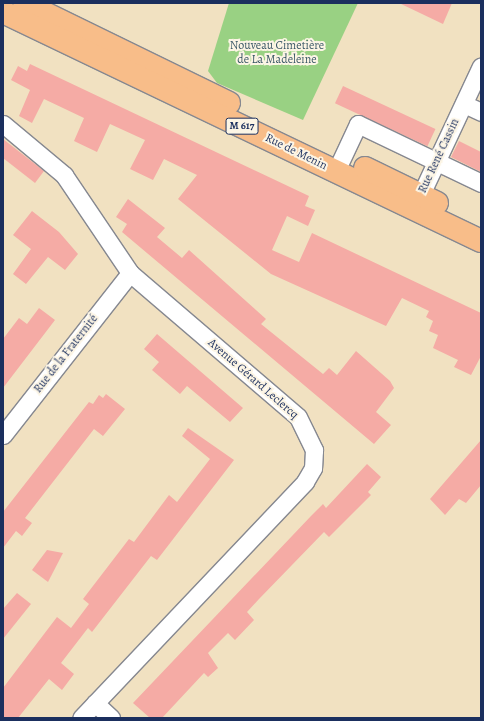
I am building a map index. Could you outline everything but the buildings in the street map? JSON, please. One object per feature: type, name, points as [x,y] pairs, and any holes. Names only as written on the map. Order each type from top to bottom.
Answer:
[{"type":"main road","name":"Rue de Menin","points":[[24,3],[339,164]]},
{"type":"main road","name":"Rue de Menin","points":[[3,12],[339,164],[418,202],[481,241]]},
{"type":"main road","name":"Rue de Menin","points":[[418,202],[481,224]]},
{"type":"street","name":"Rue René Cassin","points":[[418,202],[481,66]]},
{"type":"street","name":"Rue René Cassin","points":[[464,104],[481,112]]},
{"type":"street","name":"Avenue Gérard Leclercq","points":[[3,124],[64,175],[130,273],[298,417],[312,441],[314,462],[310,476],[296,493],[81,718]]},
{"type":"street","points":[[339,164],[358,124],[481,183]]},
{"type":"street","name":"Rue de la Fraternité","points":[[3,435],[130,273]]},
{"type":"street","points":[[95,703],[111,718]]},
{"type":"green space","name":"Nouveau Cimetière de La Madeleine","points":[[229,3],[358,3],[303,120],[217,83],[208,71]]}]
